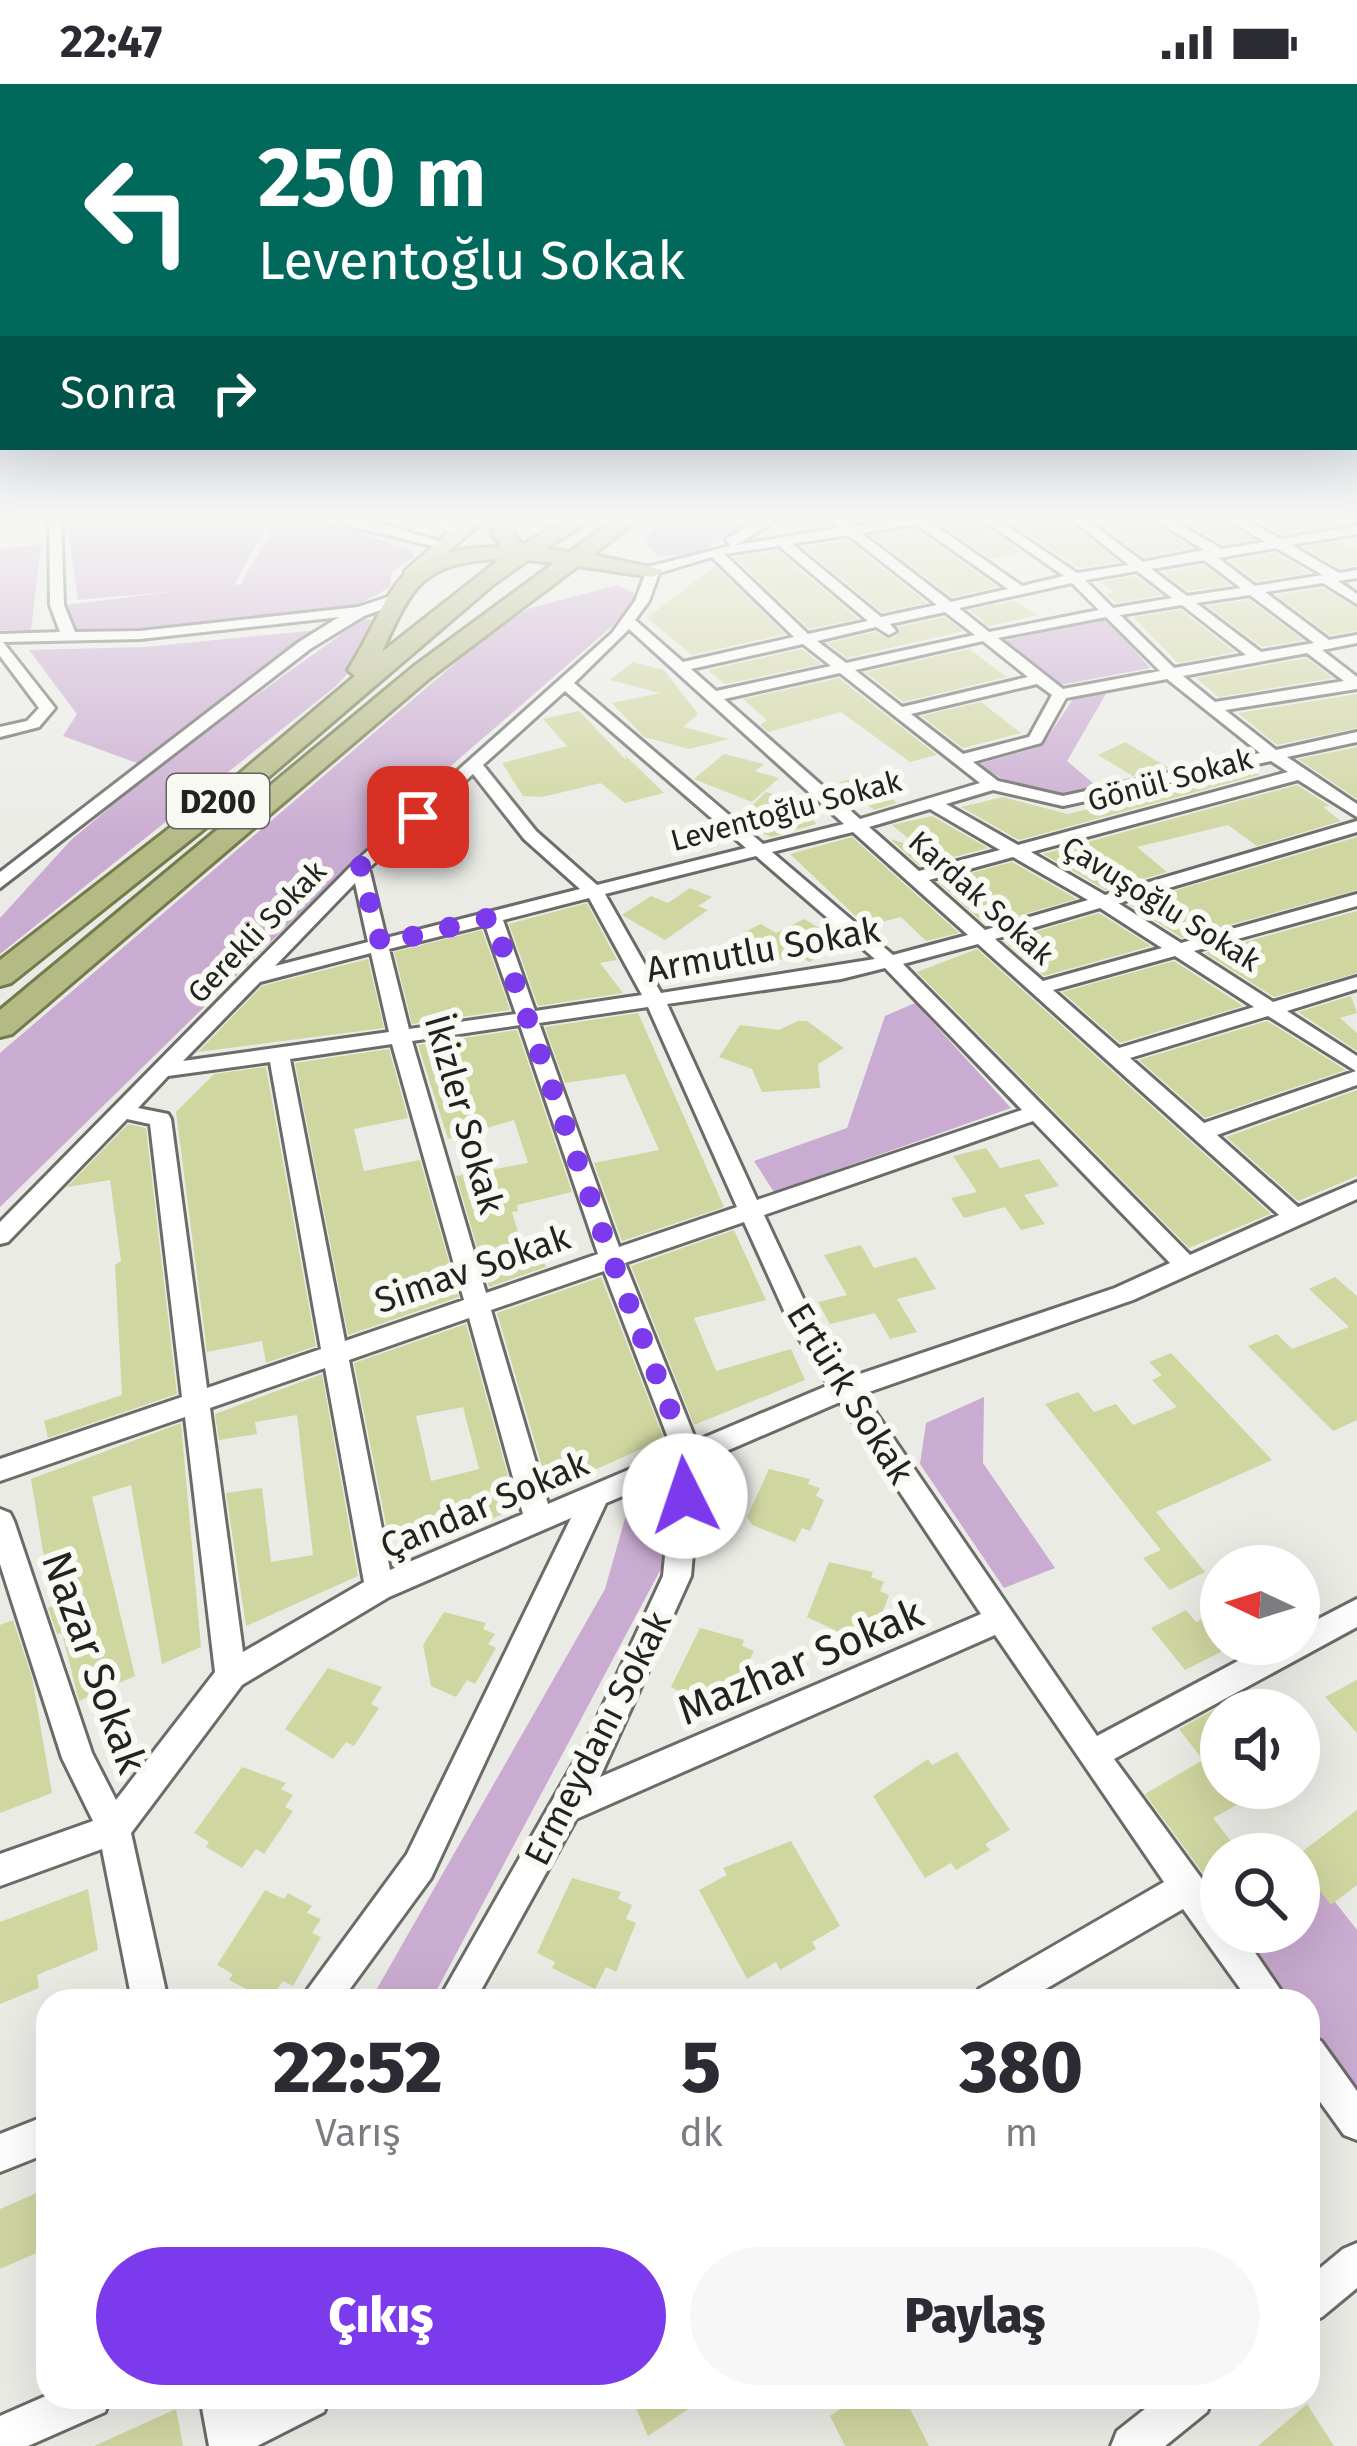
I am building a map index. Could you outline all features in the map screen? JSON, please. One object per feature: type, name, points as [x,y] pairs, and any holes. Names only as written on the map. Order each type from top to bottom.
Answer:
[{"type":"highway","points":[[328,713],[372,653],[385,624]]},
{"type":"highway","name":"D200","points":[[0,976],[328,713],[425,624]]},
{"type":"highway","name":"D200","points":[[0,1027],[484,624]]},
{"type":"street","points":[[65,624],[70,639]]},
{"type":"street","points":[[0,642],[222,624]]},
{"type":"street","points":[[0,882],[154,757],[340,624]]},
{"type":"street","name":"Gerekli Sokak","points":[[0,1236],[360,867],[627,624]]},
{"type":"street","name":"Kardak Sokak","points":[[632,624],[1295,1216]]},
{"type":"street","points":[[790,624],[992,784],[1063,801],[1357,737]]},
{"type":"street","points":[[681,667],[880,624]]},
{"type":"street","points":[[881,624],[914,652]]},
{"type":"street","points":[[967,624],[1060,694],[1357,639]]},
{"type":"street","points":[[712,697],[1047,624]]},
{"type":"street","points":[[1122,624],[1171,674],[1270,753],[1355,812]]},
{"type":"street","points":[[1217,624],[1255,655]]},
{"type":"street","points":[[1212,707],[1357,684],[1291,624]]},
{"type":"street","points":[[0,642],[47,708],[33,724],[0,732]]},
{"type":"street","points":[[900,712],[1038,679]]},
{"type":"street","points":[[563,682],[889,962],[1187,1266]]},
{"type":"street","points":[[960,760],[1035,740],[1060,694]]},
{"type":"street","name":"Ertürk Sokak","points":[[475,766],[530,836],[595,893],[656,1002],[803,1326],[1092,1755],[1261,1989]]},
{"type":"street","name":"Gönül Sokak","points":[[915,878],[1301,774]]},
{"type":"street","name":"Leventoğlu Sokak","points":[[492,917],[856,826],[992,784]]},
{"type":"street","name":"Çavuşoğlu Sokak","points":[[930,802],[1098,898],[1357,1065]]},
{"type":"street","name":"Armutlu Sokak","points":[[166,1070],[656,1002],[889,962],[1355,812]]},
{"type":"street","name":"İkizler Sokak","points":[[360,867],[401,1039],[539,1520]]},
{"type":"street","points":[[1038,988],[1357,900]]},
{"type":"street","points":[[256,976],[492,917]]},
{"type":"street","name":"Ermeydanı Sokak","points":[[463,1989],[599,1748],[677,1576],[688,1456],[611,1257],[492,917]]},
{"type":"street","points":[[1114,1056],[1357,983]]},
{"type":"street","points":[[279,1056],[380,1588]]},
{"type":"street","points":[[1202,1132],[1357,1078]]},
{"type":"street","points":[[125,1112],[160,1119],[231,1676]]},
{"type":"street","name":"Simav Sokak","points":[[0,1470],[1036,1112]]},
{"type":"street","name":"Çandar Sokak","points":[[114,1829],[231,1676],[380,1588],[843,1390],[1124,1294],[1357,1190]]},
{"type":"street","points":[[329,1989],[419,1866],[596,1496]]},
{"type":"street","name":"Nazar Sokak","points":[[0,1521],[14,1597],[78,1758],[114,1829],[147,1989]]},
{"type":"street","points":[[1320,1632],[1357,1612]]},
{"type":"street","name":"Mazhar Sokak","points":[[565,1808],[1001,1619]]},
{"type":"street","points":[[1092,1755],[1260,1665]]},
{"type":"street","points":[[0,1870],[114,1829]]},
{"type":"street","points":[[1012,1989],[1188,1887]]},
{"type":"street","points":[[1320,2071],[1357,2122]]},
{"type":"street","points":[[0,2153],[36,2139]]},
{"type":"street","points":[[1320,2293],[1357,2263]]},
{"type":"street","points":[[0,2437],[63,2409]]},
{"type":"street","points":[[226,2416],[272,2418],[288,2409]]},
{"type":"street","points":[[1132,2446],[1177,2409]]},
{"type":"shaded area","points":[[0,624],[32,624],[31,631],[0,630]]},
{"type":"shaded area","points":[[72,624],[190,624],[158,628],[74,630]]},
{"type":"shaded area","points":[[355,624],[370,624],[355,666],[336,686],[0,954],[0,918],[71,840],[170,757]]},
{"type":"shaded area","points":[[503,624],[614,624],[445,771],[0,1207],[0,1053]]},
{"type":"shaded area","points":[[1074,624],[1112,624],[1150,668],[1060,685],[1004,641]]},
{"type":"shaded area","points":[[318,630],[137,763],[63,736],[77,714],[29,650],[145,647]]},
{"type":"shaded area","points":[[1107,692],[1067,761],[1100,789],[1037,791],[1008,782],[979,764],[1042,746],[1075,696]]},
{"type":"shaded area","points":[[915,1003],[1011,1108],[774,1192],[754,1161],[847,1128],[885,1016]]},
{"type":"shaded area","points":[[984,1397],[983,1463],[1055,1568],[1004,1588],[920,1464],[926,1423]]},
{"type":"shaded area","points":[[656,1499],[671,1500],[663,1565],[437,1989],[377,1989],[605,1589],[628,1508]]},
{"type":"shaded area","points":[[1320,1883],[1357,1930],[1357,2098],[1320,2047],[1320,1989],[1278,1989],[1253,1953],[1320,1953]]},
{"type":"building","points":[[655,624],[775,624],[785,634],[692,655]]},
{"type":"building","points":[[954,624],[963,631],[847,658],[827,643],[875,632],[891,639],[900,632],[898,627]]},
{"type":"building","points":[[1140,624],[1199,624],[1235,652],[1178,663]]},
{"type":"building","points":[[1231,624],[1282,624],[1303,640],[1262,647]]},
{"type":"building","points":[[1315,624],[1357,624],[1357,631],[1330,635]]},
{"type":"building","points":[[802,649],[821,664],[725,684],[708,670]]},
{"type":"building","points":[[969,649],[1007,677],[903,702],[865,672]]},
{"type":"building","points":[[1306,658],[1333,678],[1219,697],[1196,678]]},
{"type":"building","points":[[633,662],[664,670],[698,714],[683,727],[729,739],[689,749],[644,737],[612,703],[660,693],[610,680]]},
{"type":"building","points":[[839,678],[937,755],[910,762],[841,712],[768,732],[760,725],[767,720],[743,699]]},
{"type":"building","points":[[1357,694],[1357,728],[1277,745],[1238,713]]},
{"type":"building","points":[[981,702],[1021,733],[963,748],[921,716]]},
{"type":"building","points":[[579,711],[664,793],[625,803],[601,783],[542,797],[523,796],[502,763],[567,746],[543,719]]},
{"type":"building","points":[[1125,742],[1169,768],[1133,776],[1098,755]]},
{"type":"building","points":[[1357,747],[1357,799],[1298,759]]},
{"type":"building","points":[[724,754],[764,764],[755,771],[779,778],[752,802],[694,779]]},
{"type":"building","points":[[1252,770],[1259,775],[1019,840],[961,807],[1003,797],[1068,814]]},
{"type":"building","points":[[863,776],[897,803],[874,810],[840,782]]},
{"type":"building","points":[[1297,785],[1330,806],[1323,807],[1341,821],[1257,846],[1228,825],[1137,847],[1167,872],[1106,890],[1043,854]]},
{"type":"building","points":[[766,792],[803,803],[816,824],[772,837],[759,832],[747,810]]},
{"type":"building","points":[[932,816],[988,848],[920,866],[890,839],[920,848],[892,825]]},
{"type":"building","points":[[852,837],[959,933],[926,941],[901,917],[866,926],[790,854]]},
{"type":"building","points":[[1357,837],[1357,890],[1182,938],[1129,904]]},
{"type":"building","points":[[1012,862],[1077,899],[986,925],[938,882]]},
{"type":"building","points":[[690,888],[712,897],[698,906],[708,910],[665,940],[622,915],[651,896],[668,903]]},
{"type":"building","points":[[587,903],[617,960],[600,963],[623,993],[538,1006],[509,924]]},
{"type":"building","points":[[1357,911],[1357,973],[1274,997],[1205,953]]},
{"type":"building","points":[[1099,913],[1151,946],[1044,976],[1004,941]]},
{"type":"building","points":[[804,919],[823,930],[807,938],[829,952],[809,962],[794,953],[764,968],[745,956],[755,943],[740,934],[761,924],[776,933]]},
{"type":"building","points":[[482,930],[510,1010],[412,1024],[394,952]]},
{"type":"building","points":[[977,949],[1270,1214],[1189,1248],[917,972]]},
{"type":"building","points":[[368,959],[384,1028],[198,1052],[262,986]]},
{"type":"building","points":[[1174,961],[1243,1006],[1120,1043],[1062,992]]},
{"type":"building","points":[[1351,996],[1357,1013],[1340,1018],[1357,1033],[1357,1051],[1298,1012]]},
{"type":"building","points":[[638,1013],[724,1207],[622,1241],[594,1163],[659,1150],[625,1074],[565,1083],[545,1027]]},
{"type":"building","points":[[807,1021],[844,1048],[818,1064],[820,1088],[762,1092],[752,1069],[719,1057],[740,1025],[779,1030]]},
{"type":"building","points":[[1267,1021],[1346,1070],[1205,1118],[1139,1060]]},
{"type":"building","points":[[517,1030],[572,1192],[517,1205],[518,1211],[512,1212],[524,1252],[539,1248],[546,1267],[489,1287],[456,1176],[528,1163],[514,1120],[448,1139],[418,1045]]},
{"type":"building","points":[[389,1049],[408,1118],[354,1129],[364,1171],[420,1160],[459,1297],[348,1335],[295,1063]]},
{"type":"building","points":[[266,1067],[316,1346],[266,1363],[262,1341],[207,1352],[176,1112],[214,1074]]},
{"type":"building","points":[[1357,1090],[1357,1176],[1298,1201],[1226,1137]]},
{"type":"building","points":[[128,1124],[146,1128],[177,1394],[48,1438],[44,1421],[122,1395],[115,1265],[121,1261],[110,1180],[67,1187]]},
{"type":"building","points":[[986,1148],[1000,1168],[1039,1159],[1059,1186],[1024,1195],[1045,1224],[1021,1230],[1005,1207],[964,1218],[951,1198],[977,1192],[953,1156]]},
{"type":"building","points":[[734,1230],[766,1300],[694,1318],[716,1371],[791,1349],[805,1380],[694,1425],[631,1266]]},
{"type":"building","points":[[861,1245],[874,1268],[916,1257],[936,1289],[897,1299],[917,1332],[890,1339],[875,1313],[830,1324],[818,1302],[847,1295],[824,1255]]},
{"type":"building","points":[[601,1277],[664,1439],[549,1490],[497,1313]]},
{"type":"building","points":[[1335,1277],[1357,1296],[1357,1420],[1333,1431],[1248,1346],[1277,1334],[1292,1349],[1349,1327],[1309,1289]]},
{"type":"building","points":[[466,1324],[517,1508],[403,1556],[398,1531],[388,1534],[354,1363]],"holes":[[[463,1407],[479,1469],[431,1481],[416,1416]]]},
{"type":"building","points":[[1171,1353],[1272,1460],[1156,1512],[1200,1566],[1200,1575],[1170,1590],[1143,1558],[1161,1550],[1045,1404],[1078,1392],[1094,1412],[1116,1404],[1133,1425],[1177,1407],[1152,1380],[1162,1375],[1149,1362]]},
{"type":"building","points":[[322,1374],[358,1576],[246,1626],[226,1493],[262,1488],[271,1562],[313,1555],[297,1415],[255,1422],[257,1434],[219,1440],[215,1414]]},
{"type":"building","points":[[181,1423],[201,1647],[162,1664],[131,1485],[92,1497],[135,1676],[79,1701],[62,1633],[57,1634],[48,1608],[52,1606],[31,1479]]},
{"type":"building","points":[[769,1469],[810,1479],[808,1484],[820,1488],[816,1496],[824,1500],[810,1531],[802,1528],[795,1542],[752,1525],[747,1517]]},
{"type":"building","points":[[829,1562],[873,1572],[871,1577],[884,1582],[880,1591],[889,1595],[876,1630],[867,1627],[860,1642],[807,1617]]},
{"type":"building","points":[[1186,1610],[1196,1622],[1200,1620],[1200,1662],[1185,1670],[1151,1628]]},
{"type":"building","points":[[444,1612],[486,1623],[483,1629],[495,1634],[488,1644],[496,1648],[475,1684],[467,1680],[456,1697],[431,1686],[423,1645]]},
{"type":"building","points":[[13,1620],[32,1677],[52,1793],[0,1813],[0,1625]]},
{"type":"building","points":[[700,1628],[744,1640],[742,1646],[754,1651],[749,1661],[757,1665],[741,1702],[732,1698],[723,1715],[671,1687]]},
{"type":"building","points":[[328,1668],[382,1687],[371,1704],[379,1708],[354,1746],[346,1742],[333,1759],[285,1729]]},
{"type":"building","points":[[1357,1680],[1357,1733],[1325,1697]]},
{"type":"building","points":[[1200,1717],[1200,1756],[1179,1729]]},
{"type":"building","points":[[957,1752],[1010,1830],[985,1844],[990,1850],[956,1870],[951,1863],[925,1878],[873,1796],[928,1759],[932,1765]]},
{"type":"building","points":[[1200,1762],[1200,1809],[1230,1809],[1213,1818],[1225,1833],[1200,1833],[1200,1869],[1145,1794]]},
{"type":"building","points":[[242,1767],[286,1783],[281,1789],[293,1795],[285,1807],[293,1811],[264,1854],[256,1849],[242,1868],[206,1847],[209,1842],[194,1833]]},
{"type":"building","points":[[1357,1810],[1357,1885],[1331,1905],[1320,1891],[1320,1838]]},
{"type":"building","points":[[791,1841],[840,1926],[812,1942],[816,1949],[780,1970],[776,1962],[747,1979],[699,1890],[727,1875],[723,1868]]},
{"type":"building","points":[[572,1878],[621,1892],[618,1899],[632,1905],[626,1919],[636,1923],[616,1972],[606,1967],[595,1989],[552,1968],[555,1962],[537,1953]]},
{"type":"building","points":[[88,1889],[98,1950],[37,1975],[39,1988],[0,2004],[0,1922]]},
{"type":"building","points":[[265,1890],[284,1899],[288,1893],[312,1906],[307,1913],[321,1919],[312,1933],[321,1937],[293,1986],[283,1981],[277,1989],[246,1989],[229,1980],[233,1974],[217,1965]]},
{"type":"building","points":[[36,2193],[36,2253],[0,2269],[0,2209]]},
{"type":"building","points":[[176,2409],[183,2446],[94,2446]]},
{"type":"building","points":[[636,2409],[688,2409],[648,2436]]},
{"type":"building","points":[[840,2409],[910,2409],[929,2446],[845,2446],[830,2416]]},
{"type":"building","points":[[1301,2409],[1310,2409],[1334,2446],[1258,2446]]},
{"type":"route","points":[[418,817],[360,867],[381,944],[492,917],[611,1257],[688,1456],[685,1496]]}]
